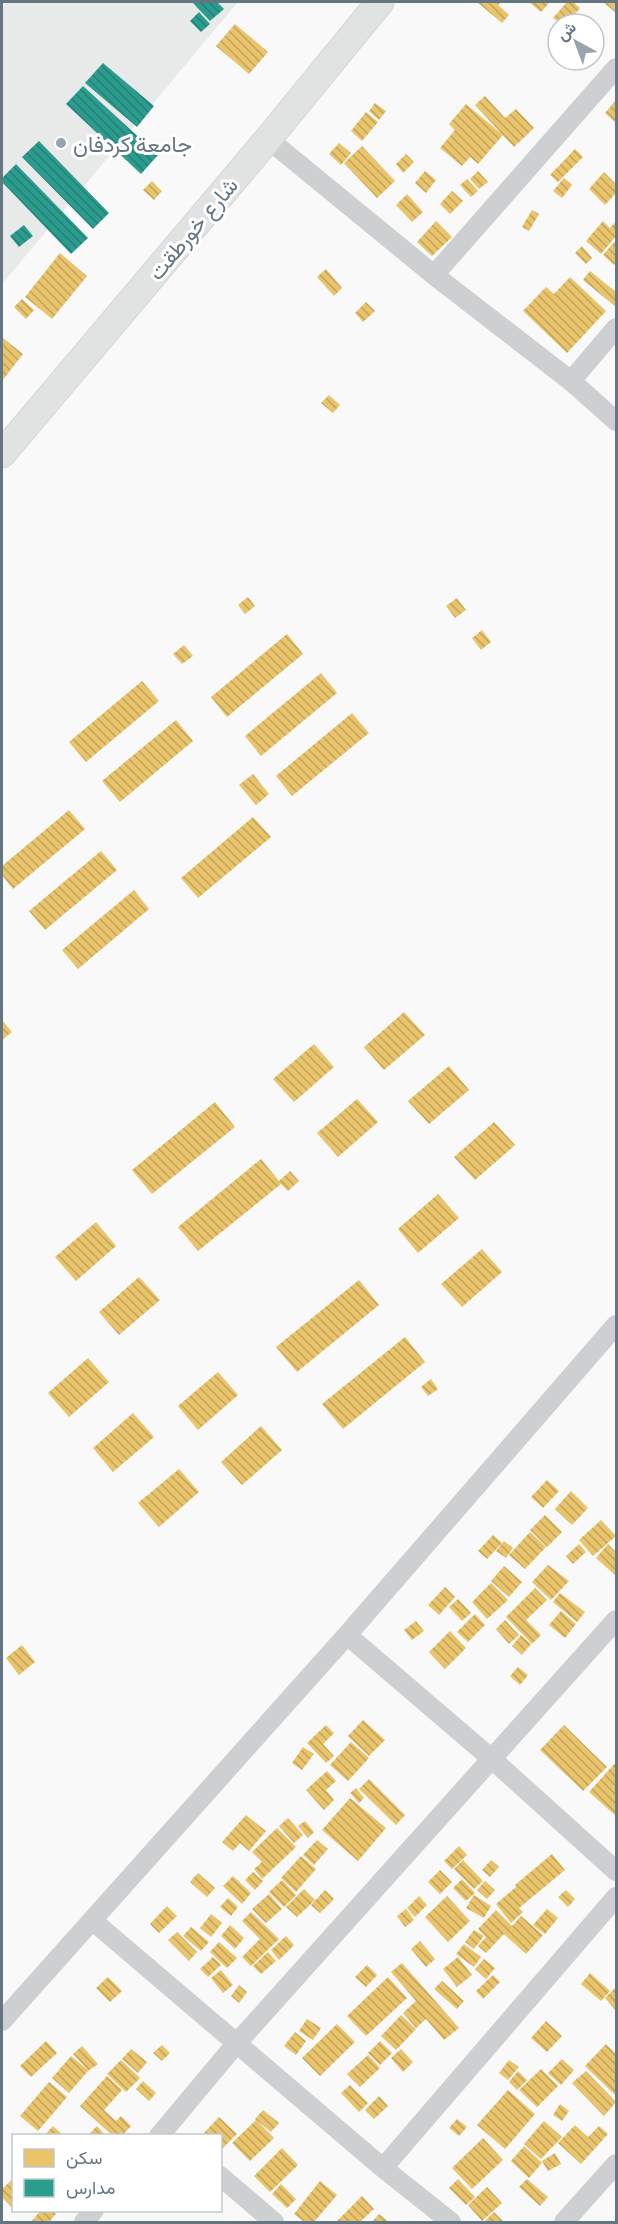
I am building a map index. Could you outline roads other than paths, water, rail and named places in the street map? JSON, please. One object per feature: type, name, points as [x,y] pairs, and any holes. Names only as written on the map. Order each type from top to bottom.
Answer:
[{"type":"street","name":"شارع خورطقت","points":[[2,454],[268,139],[380,2]]},
{"type":"street","points":[[434,275],[616,68]]},
{"type":"street","points":[[268,139],[434,275],[571,381],[616,421]]},
{"type":"street","points":[[571,381],[616,328]]},
{"type":"street","points":[[2,2021],[613,1336]]},
{"type":"street","points":[[166,2133],[236,2044],[493,1760],[616,1620]]},
{"type":"street","points":[[347,1635],[493,1760],[616,1871]]},
{"type":"street","points":[[383,2168],[616,1897]]},
{"type":"street","points":[[93,1921],[236,2044],[451,2223]]},
{"type":"street","points":[[564,2223],[616,2164]]},
{"type":"street","points":[[222,2178],[273,2223]]},
{"type":"place","name":"جامعة كردفان","points":[[61,143]]}]
